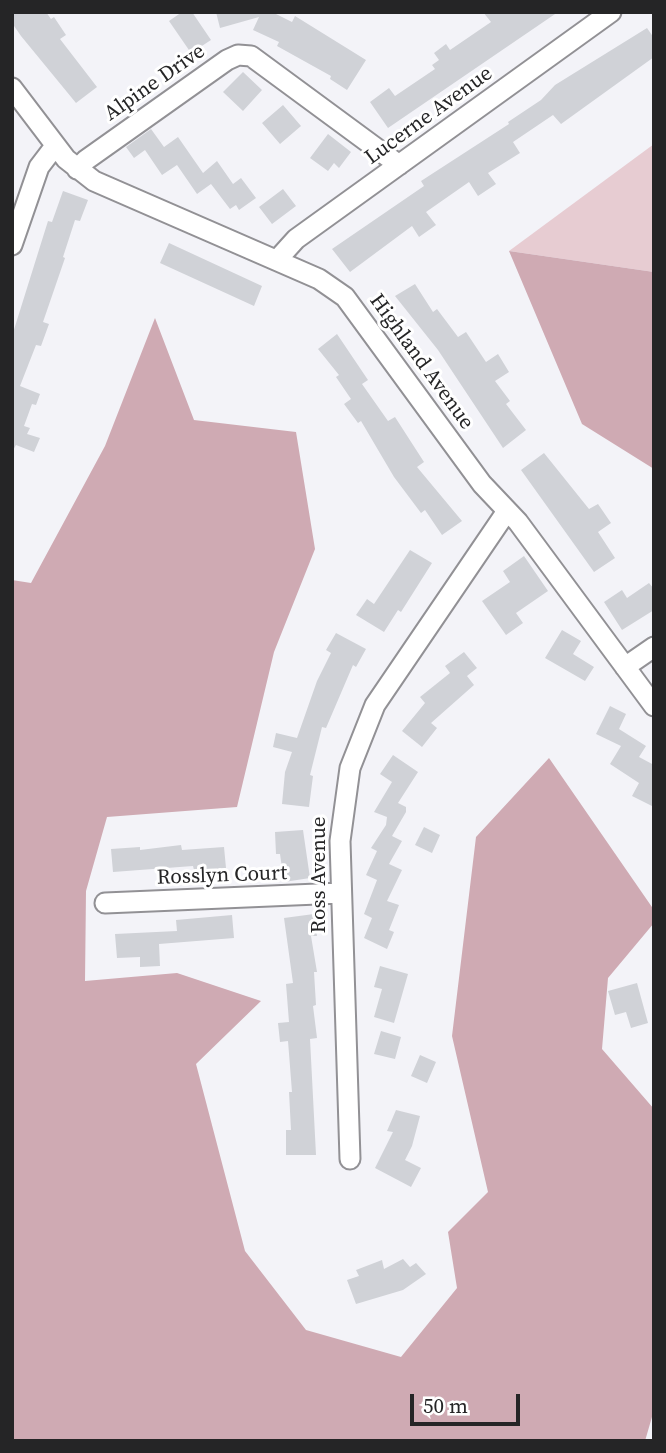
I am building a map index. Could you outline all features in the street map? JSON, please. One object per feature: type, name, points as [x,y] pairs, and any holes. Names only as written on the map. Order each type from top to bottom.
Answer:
[{"type":"street","name":"Lucerne Avenue","points":[[277,260],[296,239],[611,12]]},
{"type":"street","name":"Alpine Drive","points":[[77,169],[178,93],[238,55],[251,56],[399,165]]},
{"type":"street","name":"Highland Avenue","points":[[12,88],[55,146],[77,169],[94,181],[319,279],[345,297],[482,484],[507,511],[654,706]]},
{"type":"street","points":[[12,245],[39,167],[55,146]]},
{"type":"street","name":"Ross Avenue","points":[[350,1159],[341,893],[343,803],[358,742],[375,705],[403,660],[507,511]]},
{"type":"street","points":[[625,667],[654,647]]},
{"type":"street","name":"Rosslyn Court","points":[[105,903],[341,893]]},
{"type":"shaded area","points":[[654,144],[654,272],[509,251]]},
{"type":"shaded area","points":[[509,251],[654,272],[654,469],[582,424]]},
{"type":"shaded area","points":[[155,318],[194,420],[296,432],[315,549],[274,652],[237,807],[107,817],[86,891],[85,981],[177,973],[261,1001],[196,1064],[245,1251],[306,1330],[401,1357],[457,1288],[448,1232],[488,1192],[452,1036],[476,837],[549,758],[654,910],[654,923],[608,978],[602,1049],[654,1109],[654,1410],[645,1441],[12,1441],[12,580],[31,583],[105,446]]},
{"type":"building","points":[[12,12],[46,12],[51,19],[54,17],[66,35],[60,39],[97,87],[76,103],[21,36],[12,23]]},
{"type":"building","points":[[182,12],[192,12],[211,40],[191,53],[169,21]]},
{"type":"building","points":[[216,12],[272,12],[292,22],[295,16],[366,60],[347,90],[330,79],[331,76],[277,46],[279,42],[253,30],[259,17],[220,28]]},
{"type":"building","points":[[483,12],[558,12],[388,128],[370,102],[389,88],[395,96],[435,69],[432,65],[439,60],[434,53],[446,44],[450,50],[491,22]]},
{"type":"building","points":[[647,28],[654,38],[654,57],[561,124],[553,115],[513,142],[520,153],[488,173],[496,184],[478,196],[469,182],[426,212],[436,225],[419,237],[412,226],[350,272],[332,249],[424,186],[421,181],[509,124],[508,122],[541,100],[555,85]]},
{"type":"building","points":[[243,72],[262,90],[243,111],[223,92]]},
{"type":"building","points":[[283,105],[301,126],[280,144],[262,123]]},
{"type":"building","points":[[151,129],[164,147],[178,137],[203,173],[217,161],[233,184],[241,178],[256,198],[239,210],[236,205],[230,209],[211,184],[197,194],[177,165],[162,175],[145,150],[134,158],[126,147]]},
{"type":"building","points":[[328,134],[351,152],[339,168],[334,163],[328,171],[310,158]]},
{"type":"building","points":[[283,189],[296,206],[272,224],[259,207]]},
{"type":"building","points":[[63,191],[88,200],[80,221],[75,220],[63,257],[65,258],[43,322],[49,324],[41,346],[36,345],[20,386],[40,394],[36,405],[32,404],[24,426],[30,428],[27,434],[40,438],[34,452],[16,445],[12,452],[12,336],[48,221],[52,222]]},
{"type":"building","points":[[169,243],[262,286],[254,306],[160,263]]},
{"type":"building","points":[[415,284],[433,312],[437,309],[458,337],[466,332],[486,362],[498,354],[509,372],[495,381],[510,401],[506,404],[526,430],[503,448],[438,350],[395,296]]},
{"type":"building","points":[[337,334],[368,380],[362,384],[388,421],[395,417],[424,462],[417,467],[462,521],[442,535],[425,510],[421,513],[394,477],[361,421],[358,423],[344,404],[351,399],[336,377],[339,375],[318,349]]},
{"type":"building","points":[[544,453],[589,509],[598,504],[611,523],[598,532],[615,558],[594,572],[521,470]]},
{"type":"building","points":[[410,550],[432,563],[401,612],[398,610],[384,632],[356,615],[367,599],[374,604]]},
{"type":"building","points":[[524,556],[548,591],[516,613],[523,623],[506,635],[482,601],[510,582],[503,571]]},
{"type":"building","points":[[649,583],[654,589],[654,610],[622,630],[604,602],[622,590],[627,598]]},
{"type":"building","points":[[562,630],[581,641],[573,654],[594,667],[585,681],[545,658]]},
{"type":"building","points":[[336,633],[366,649],[356,667],[353,665],[326,728],[322,727],[310,775],[313,776],[309,807],[282,804],[285,772],[292,752],[273,747],[276,733],[297,738],[317,681],[331,653],[326,650]]},
{"type":"building","points":[[464,652],[477,668],[467,676],[474,685],[431,723],[437,728],[422,747],[402,731],[425,703],[420,697],[450,673],[445,666]]},
{"type":"building","points":[[610,706],[626,714],[619,729],[646,746],[639,757],[654,765],[654,807],[632,796],[639,783],[610,764],[621,746],[596,734]]},
{"type":"building","points":[[393,755],[418,772],[398,803],[406,807],[406,812],[392,836],[402,841],[389,864],[402,870],[387,901],[399,905],[389,930],[394,932],[387,949],[364,938],[372,918],[364,914],[377,880],[366,875],[377,851],[371,848],[386,825],[387,817],[374,812],[392,782],[380,774]]},
{"type":"building","points":[[424,827],[440,835],[432,853],[415,845]]},
{"type":"building","points":[[303,830],[310,878],[284,882],[280,854],[276,854],[275,832]]},
{"type":"building","points":[[181,845],[182,850],[224,847],[226,868],[194,870],[193,866],[113,872],[111,849],[140,847],[140,850]]},
{"type":"building","points":[[314,914],[317,936],[311,936],[317,972],[314,972],[316,1005],[313,1006],[317,1038],[310,1039],[316,1155],[286,1155],[286,1130],[291,1130],[289,1092],[292,1092],[288,1041],[280,1042],[278,1023],[289,1022],[286,984],[293,983],[284,918]]},
{"type":"building","points":[[232,915],[234,938],[159,944],[160,966],[140,967],[140,957],[117,958],[115,934],[177,931],[176,920]]},
{"type":"building","points":[[380,966],[408,974],[394,1023],[374,1017],[382,989],[374,987]]},
{"type":"building","points":[[637,983],[648,1023],[631,1028],[626,1012],[615,1015],[608,991]]},
{"type":"building","points":[[381,1031],[401,1037],[395,1059],[374,1054]]},
{"type":"building","points":[[420,1055],[436,1062],[427,1083],[411,1076]]},
{"type":"building","points":[[396,1110],[420,1116],[412,1146],[405,1160],[421,1168],[411,1187],[375,1168],[393,1132],[387,1131]]},
{"type":"building","points":[[403,1259],[410,1267],[416,1263],[426,1274],[403,1290],[356,1304],[347,1280],[359,1276],[356,1270],[382,1260],[384,1269]]}]
